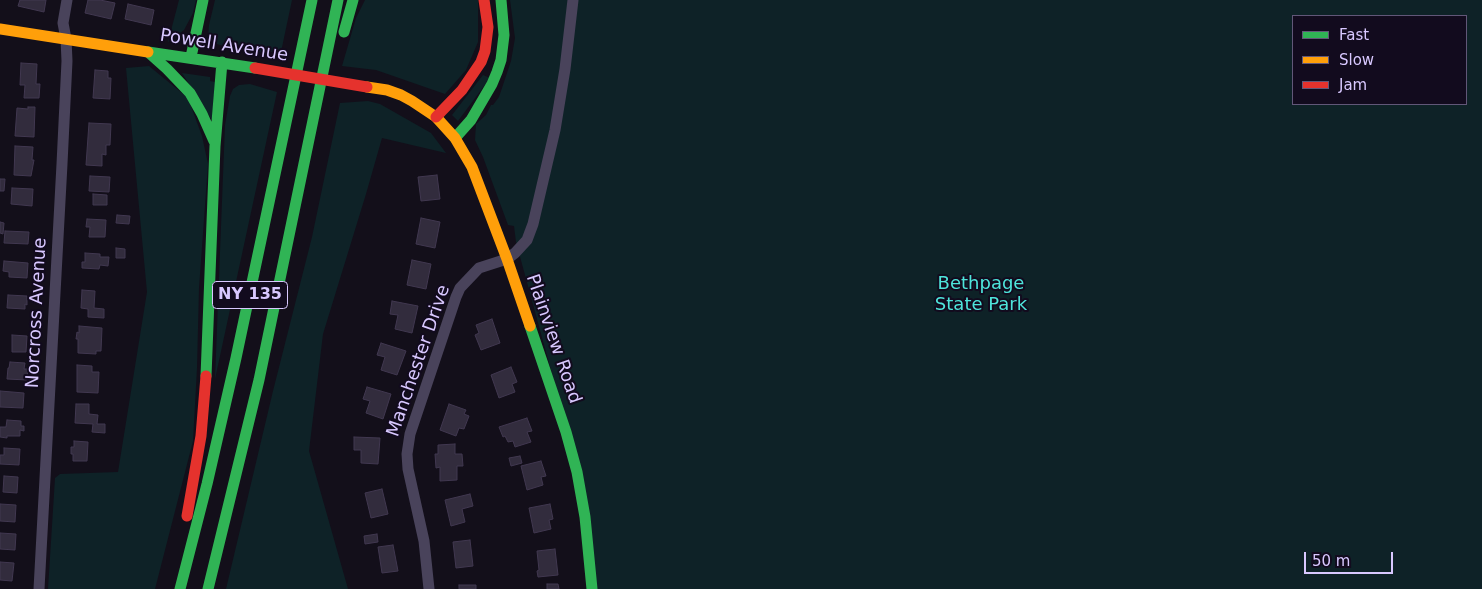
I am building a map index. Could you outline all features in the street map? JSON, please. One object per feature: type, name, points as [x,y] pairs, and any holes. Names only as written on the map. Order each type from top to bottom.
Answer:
[{"type":"main road","points":[[191,57],[203,0]]},
{"type":"main road","name":"NY 135","points":[[180,589],[234,367],[312,0]]},
{"type":"main road","name":"NY 135","points":[[208,589],[259,380],[338,0]]},
{"type":"main road","points":[[316,108],[346,27],[353,0]]},
{"type":"main road","points":[[436,117],[462,90],[483,56],[488,27],[484,0]]},
{"type":"main road","points":[[455,138],[471,120],[497,72],[501,60],[504,35],[501,0]]},
{"type":"main road","name":"Powell Avenue","points":[[0,29],[191,57],[387,90],[412,101],[436,117]]},
{"type":"main road","points":[[148,52],[167,68],[190,93],[202,114],[216,146]]},
{"type":"main road","points":[[180,589],[190,494],[201,436],[204,404],[216,146],[222,62]]},
{"type":"main road","name":"Plainview Road","points":[[436,117],[455,138],[472,167],[507,259],[566,432],[577,472],[585,517],[592,589]]},
{"type":"street","name":"Norcross Avenue","points":[[39,589],[67,61],[63,23],[67,0]]},
{"type":"street","points":[[507,259],[526,240],[535,215],[557,121],[566,69],[573,0]]},
{"type":"street","name":"Manchester Drive","points":[[429,589],[424,541],[408,469],[407,454],[410,434],[460,288],[479,268],[507,259]]},
{"type":"green space","points":[[179,0],[196,0],[193,13],[184,30],[168,42]]},
{"type":"green space","points":[[215,0],[292,0],[281,52],[255,52],[214,43],[208,38]]},
{"type":"green space","points":[[365,0],[478,0],[478,42],[466,70],[445,94],[376,70],[342,66],[356,18]]},
{"type":"green space","name":"Bethpage State Park","points":[[510,0],[1482,0],[1482,589],[592,589],[585,495],[516,242],[514,226],[508,225],[475,140],[476,124],[486,115],[491,105],[499,97],[511,61],[515,38]]},
{"type":"green space","points":[[149,66],[188,98],[202,136],[208,164],[199,288],[193,441],[155,589],[48,589],[55,478],[60,474],[118,472],[147,292],[126,68]]},
{"type":"green space","points":[[182,73],[210,77],[210,81],[215,82],[212,120]]},
{"type":"green space","points":[[483,75],[490,78],[458,121],[452,115]]},
{"type":"green space","points":[[250,84],[277,92],[215,379],[225,125],[233,89],[239,85]]},
{"type":"green space","points":[[368,101],[380,104],[431,133],[446,153],[382,138],[323,334],[309,451],[348,589],[226,589],[312,237],[340,103]]},
{"type":"building","points":[[20,0],[46,0],[44,12],[18,6]]},
{"type":"building","points":[[88,0],[115,3],[111,19],[85,13]]},
{"type":"building","points":[[128,4],[154,10],[151,25],[125,19]]},
{"type":"building","points":[[21,63],[37,64],[36,84],[40,84],[39,98],[24,98],[25,85],[20,85]]},
{"type":"building","points":[[95,70],[108,71],[108,78],[111,78],[110,99],[93,98]]},
{"type":"building","points":[[28,107],[35,107],[34,137],[15,136],[17,108],[28,109]]},
{"type":"building","points":[[89,123],[111,124],[110,145],[106,145],[106,155],[102,154],[102,166],[86,165]]},
{"type":"building","points":[[15,146],[33,147],[32,160],[34,160],[31,176],[14,175]]},
{"type":"building","points":[[437,175],[440,199],[421,201],[418,177]]},
{"type":"building","points":[[90,176],[110,177],[109,192],[89,191]]},
{"type":"building","points":[[0,179],[5,179],[4,191],[0,191]]},
{"type":"building","points":[[12,188],[33,189],[32,206],[11,204]]},
{"type":"building","points":[[93,194],[107,195],[107,205],[93,205]]},
{"type":"building","points":[[117,215],[130,216],[129,224],[116,223]]},
{"type":"building","points":[[421,218],[440,222],[435,248],[416,244]]},
{"type":"building","points":[[87,219],[106,220],[105,237],[89,237],[90,227],[86,227]]},
{"type":"building","points":[[0,222],[4,223],[3,234],[0,233]]},
{"type":"building","points":[[5,231],[29,232],[28,244],[4,243]]},
{"type":"building","points":[[116,248],[125,249],[125,258],[116,258]]},
{"type":"building","points":[[85,253],[109,257],[108,266],[100,265],[99,269],[82,268],[82,262],[85,262]]},
{"type":"building","points":[[412,260],[431,264],[426,289],[407,285]]},
{"type":"building","points":[[4,261],[28,263],[27,278],[9,277],[9,272],[3,271]]},
{"type":"building","points":[[82,290],[95,291],[94,308],[104,309],[104,318],[88,317],[88,309],[81,308]]},
{"type":"building","points":[[8,295],[27,296],[25,309],[7,308]]},
{"type":"building","points":[[392,301],[418,306],[412,333],[395,329],[398,315],[390,314]]},
{"type":"building","points":[[492,319],[500,343],[481,350],[475,335],[479,333],[476,325]]},
{"type":"building","points":[[79,326],[102,328],[101,351],[96,351],[96,354],[78,353],[78,339],[76,339],[77,332],[79,333]]},
{"type":"building","points":[[12,335],[27,336],[26,352],[12,352]]},
{"type":"building","points":[[381,343],[406,351],[397,375],[381,370],[385,357],[377,355]]},
{"type":"building","points":[[10,362],[25,363],[24,369],[28,369],[27,380],[7,379]]},
{"type":"building","points":[[77,365],[92,366],[92,372],[99,372],[98,393],[77,392]]},
{"type":"building","points":[[511,367],[517,382],[512,384],[515,392],[499,398],[491,375]]},
{"type":"building","points":[[367,387],[391,394],[383,419],[366,413],[370,401],[363,399]]},
{"type":"building","points":[[0,391],[24,393],[23,408],[0,407]]},
{"type":"building","points":[[76,404],[89,404],[89,414],[98,415],[97,424],[105,424],[105,433],[92,432],[93,424],[75,423]]},
{"type":"building","points":[[449,404],[466,410],[464,414],[469,416],[464,429],[459,428],[456,436],[440,430]]},
{"type":"building","points":[[527,418],[532,431],[527,432],[531,442],[515,447],[513,441],[508,442],[505,436],[503,437],[499,427]]},
{"type":"building","points":[[7,420],[21,421],[24,431],[20,430],[20,436],[0,437],[0,427],[6,427]]},
{"type":"building","points":[[354,437],[380,438],[378,464],[361,463],[361,450],[354,450]]},
{"type":"building","points":[[74,441],[88,442],[87,461],[73,461],[71,447],[74,447]]},
{"type":"building","points":[[455,444],[455,454],[462,454],[463,466],[457,466],[457,480],[440,481],[440,467],[436,468],[435,454],[438,454],[438,445]]},
{"type":"building","points":[[4,448],[20,449],[19,465],[0,464],[0,455],[4,455]]},
{"type":"building","points":[[520,456],[522,463],[511,466],[509,458]]},
{"type":"building","points":[[541,461],[546,476],[541,477],[543,485],[527,490],[521,466]]},
{"type":"building","points":[[4,476],[18,477],[17,493],[3,492]]},
{"type":"building","points":[[382,489],[388,514],[371,518],[365,493]]},
{"type":"building","points":[[470,494],[473,506],[462,509],[465,522],[451,526],[445,500]]},
{"type":"building","points":[[0,504],[16,505],[15,522],[0,521]]},
{"type":"building","points":[[550,504],[553,519],[549,520],[551,529],[534,533],[529,508]]},
{"type":"building","points":[[0,533],[16,534],[15,550],[0,549]]},
{"type":"building","points":[[377,534],[378,542],[365,544],[364,536]]},
{"type":"building","points":[[470,540],[473,566],[456,568],[453,542]]},
{"type":"building","points":[[393,545],[398,571],[382,573],[378,547]]},
{"type":"building","points":[[555,549],[558,575],[538,577],[537,551]]},
{"type":"building","points":[[0,562],[14,563],[12,581],[0,580]]},
{"type":"building","points":[[547,584],[558,584],[559,589],[547,589]]},
{"type":"building","points":[[459,585],[476,585],[476,589],[459,589]]},
{"type":"traffic: fast","points":[[191,57],[203,0]]},
{"type":"traffic: fast","points":[[180,589],[207,484],[236,358],[312,0]]},
{"type":"traffic: fast","points":[[208,589],[259,380],[338,0]]},
{"type":"traffic: fast","points":[[344,32],[353,0]]},
{"type":"traffic: fast","points":[[455,138],[471,120],[497,72],[501,60],[504,35],[501,0]]},
{"type":"traffic: fast","points":[[148,52],[255,68]]},
{"type":"traffic: fast","points":[[148,52],[190,93],[214,141]]},
{"type":"traffic: fast","points":[[206,376],[215,146],[222,62]]},
{"type":"traffic: fast","points":[[530,326],[566,432],[577,472],[585,517],[592,589]]},
{"type":"traffic: slow","points":[[0,29],[148,52]]},
{"type":"traffic: slow","points":[[367,87],[387,90],[412,101],[436,117],[455,138],[472,167],[530,326]]},
{"type":"traffic: jam","points":[[436,117],[462,90],[481,62],[485,51],[488,27],[484,0]]},
{"type":"traffic: jam","points":[[255,68],[367,87]]},
{"type":"traffic: jam","points":[[187,516],[201,436],[206,376]]}]
